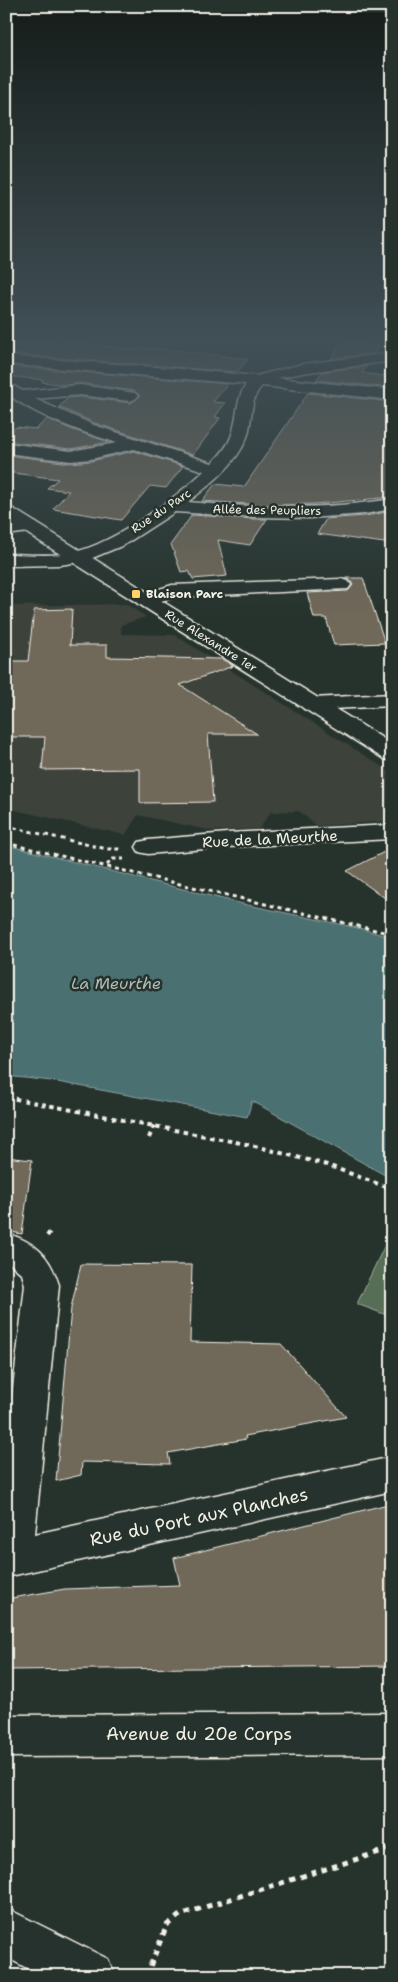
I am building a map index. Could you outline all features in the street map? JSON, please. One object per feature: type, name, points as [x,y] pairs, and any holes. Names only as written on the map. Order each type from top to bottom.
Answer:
[{"type":"street","points":[[101,431],[217,469]]},
{"type":"street","name":"Rue du Parc","points":[[6,560],[77,557],[95,552],[109,545],[171,506],[217,469],[239,440],[241,431]]},
{"type":"street","points":[[6,448],[71,456],[91,454],[135,444]]},
{"type":"street","name":"Allée des Peupliers","points":[[171,506],[285,513],[357,509],[392,504]]},
{"type":"street","points":[[357,509],[386,523]]},
{"type":"street","name":"Rue Alexandre 1er","points":[[6,512],[392,754]]},
{"type":"street","points":[[6,530],[30,527]]},
{"type":"street","points":[[145,600],[172,591],[341,586]]},
{"type":"street","points":[[312,704],[392,700]]},
{"type":"street","name":"Rue de la Meurthe","points":[[148,847],[227,840],[392,832]]},
{"type":"street","points":[[10,1558],[42,1284],[39,1272],[18,1253]]},
{"type":"street","name":"Rue du Port aux Planches","points":[[10,1558],[392,1474]]},
{"type":"street","name":"Avenue du 20e Corps","points":[[6,1736],[392,1734]]},
{"type":"street","points":[[6,1931],[91,1976]]},
{"type":"path","points":[[6,826],[107,849],[148,847]]},
{"type":"path","points":[[6,842],[392,934]]},
{"type":"path","points":[[107,866],[113,859]]},
{"type":"path","points":[[6,1098],[154,1125],[260,1147],[327,1166],[392,1190]]},
{"type":"path","points":[[149,1138],[154,1125]]},
{"type":"path","points":[[146,1976],[167,1925],[180,1915],[392,1848]]},
{"type":"shaded area","points":[[126,604],[146,617],[121,625],[121,634],[175,635],[212,659],[208,659],[227,668],[392,773],[392,821],[317,826],[299,811],[271,812],[259,829],[212,831],[138,815],[125,835],[6,808],[6,606]]},
{"type":"green space","points":[[392,1232],[392,1317],[357,1304]]},
{"type":"water","name":"La Meurthe","points":[[6,845],[243,904],[363,929],[392,938],[392,1179],[252,1101],[247,1117],[52,1081],[6,1076]]},
{"type":"building","points":[[11,431],[77,431],[109,442],[71,449],[6,441],[6,436]]},
{"type":"building","points":[[121,431],[210,431],[193,455]]},
{"type":"building","points":[[282,431],[392,431],[392,497],[315,504],[265,505],[202,501],[215,484],[244,487]]},
{"type":"building","points":[[134,451],[183,466],[166,488],[150,486],[121,520],[53,509],[69,491],[47,488],[58,479],[6,472],[6,455],[71,463],[91,461]]},
{"type":"building","points":[[392,511],[392,544],[317,534],[326,519],[365,516]]},
{"type":"building","points":[[192,515],[267,519],[250,545],[218,540],[227,576],[193,579],[189,571],[181,572],[171,544]]},
{"type":"building","points":[[346,578],[363,578],[385,643],[334,645],[326,618],[314,618],[307,593],[348,591],[353,585]]},
{"type":"building","points":[[72,609],[70,645],[107,645],[107,657],[222,659],[233,666],[180,685],[257,734],[208,734],[213,802],[140,803],[140,769],[42,770],[45,737],[6,737],[6,661],[28,661],[34,610]]},
{"type":"building","points":[[392,848],[392,903],[347,871]]},
{"type":"building","points":[[6,1157],[32,1160],[22,1234],[6,1231]]},
{"type":"building","points":[[81,1264],[192,1265],[190,1342],[281,1344],[346,1417],[245,1436],[246,1439],[168,1453],[170,1464],[82,1462],[81,1475],[56,1481],[71,1308]]},
{"type":"building","points":[[392,1503],[392,1666],[6,1670],[6,1599],[65,1589],[180,1585],[174,1558]]},
{"type":"place","name":"Blaison Parc","points":[[136,594]]}]
